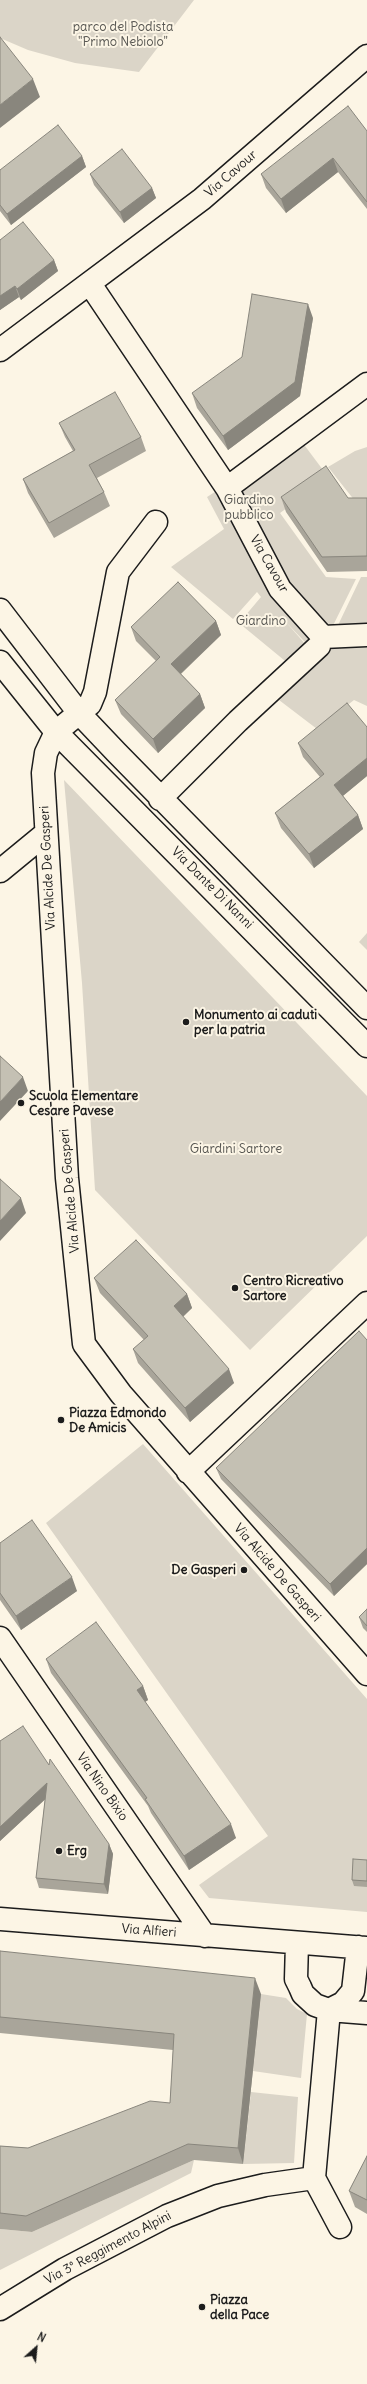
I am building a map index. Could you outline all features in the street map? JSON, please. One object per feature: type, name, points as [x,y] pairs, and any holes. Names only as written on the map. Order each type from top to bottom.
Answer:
[{"type":"street","name":"Via Cavour","points":[[0,350],[202,199],[367,56]]},
{"type":"street","name":"Via Cavour","points":[[90,284],[227,488],[280,589],[323,637],[367,635]]},
{"type":"street","points":[[227,488],[367,384]]},
{"type":"street","points":[[56,732],[90,704],[95,692],[118,572],[156,522]]},
{"type":"street","name":"Via Dante Di Nanni","points":[[0,610],[79,712],[160,799],[367,1008]]},
{"type":"street","points":[[160,799],[238,721],[319,646]]},
{"type":"street","name":"Via Dante Di Nanni","points":[[0,662],[56,732],[367,1046]]},
{"type":"street","name":"Via Alcide De Gasperi","points":[[56,732],[46,753],[43,773],[67,1178],[84,1344],[121,1394],[367,1674]]},
{"type":"street","points":[[0,871],[46,834]]},
{"type":"street","points":[[188,1472],[367,1303]]},
{"type":"street","name":"Via Nino Bixio","points":[[0,1638],[205,1936]]},
{"type":"street","name":"Via Alfieri","points":[[0,1919],[362,1948],[354,1991],[343,2003],[328,2010]]},
{"type":"street","points":[[297,1943],[296,1978],[303,1994],[315,2005],[328,2010],[367,2013]]},
{"type":"street","points":[[328,2010],[314,2178],[340,2227]]},
{"type":"street","name":"Via 3° Reggimento Alpini","points":[[0,2309],[65,2269],[167,2216],[218,2196],[265,2185],[314,2178]]},
{"type":"green space","name":"parco del Podista \"Primo Nebiolo\"","points":[[0,0],[194,0],[139,72],[75,63],[28,50],[0,38]]},
{"type":"green space","points":[[299,438],[329,478],[280,513],[326,577],[356,579],[319,654],[329,644],[361,577],[367,577],[367,706],[354,700],[317,729],[279,700],[318,656],[285,621],[307,646],[290,665],[239,623],[261,597],[257,592],[233,619],[171,567],[224,529],[207,497]]},
{"type":"green space","points":[[367,447],[367,502],[355,501],[328,467],[355,451]]},
{"type":"green space","name":"Giardini Sartore","points":[[64,780],[367,1096],[367,1236],[250,1350],[95,1190],[82,983]]},
{"type":"green space","points":[[367,933],[367,950],[359,942]]},
{"type":"green space","points":[[143,1444],[367,1699],[367,1912],[209,1898],[199,1885],[268,1836],[46,1523]]},
{"type":"green space","points":[[261,1994],[286,1998],[297,2009],[307,2014],[301,2078],[253,2071]]},
{"type":"green space","points":[[251,2092],[298,2097],[294,2163],[243,2164]]},
{"type":"green space","points":[[194,2160],[191,2173],[0,2270],[0,2229],[32,2232]]},
{"type":"building","points":[[0,37],[33,79],[0,105]]},
{"type":"building","points":[[348,106],[367,131],[367,202],[333,158],[281,199],[261,174]]},
{"type":"building","points":[[58,125],[82,156],[7,214],[0,205],[0,170]]},
{"type":"building","points":[[122,149],[152,188],[120,212],[90,174]]},
{"type":"building","points":[[23,222],[54,260],[17,289],[15,286],[0,296],[0,240]]},
{"type":"building","points":[[252,294],[308,304],[295,382],[223,436],[192,393],[242,357]]},
{"type":"building","points":[[115,392],[141,437],[89,465],[104,492],[49,523],[23,479],[75,450],[59,423]]},
{"type":"building","points":[[326,466],[348,498],[367,498],[367,556],[322,557],[281,497]]},
{"type":"building","points":[[178,582],[216,621],[171,664],[200,694],[153,739],[115,700],[160,657],[131,627]]},
{"type":"building","points":[[347,703],[367,727],[367,758],[334,785],[358,815],[309,854],[275,813],[324,774],[298,743]]},
{"type":"building","points":[[0,1056],[23,1077],[0,1102]]},
{"type":"building","points":[[0,1179],[21,1198],[0,1221]]},
{"type":"building","points":[[136,1240],[187,1294],[174,1306],[229,1369],[185,1408],[133,1349],[148,1336],[94,1278]]},
{"type":"building","points":[[359,1331],[367,1340],[367,1548],[330,1584],[216,1468]]},
{"type":"building","points":[[32,1520],[72,1577],[16,1616],[0,1593],[0,1543]]},
{"type":"building","points":[[367,1609],[367,1626],[359,1617]]},
{"type":"building","points":[[96,1622],[143,1686],[137,1690],[231,1824],[184,1856],[145,1799],[147,1798],[46,1659]]},
{"type":"building","points":[[23,1726],[49,1765],[50,1759],[109,1844],[104,1884],[36,1878],[47,1783],[0,1827],[0,1741]]},
{"type":"building","points":[[353,1859],[367,1860],[367,1881],[352,1880]]},
{"type":"building","points":[[0,1951],[255,1978],[238,2148],[188,2144],[26,2216],[0,2213],[0,2146],[28,2148],[150,2101],[170,2103],[174,2034],[0,2017]]},
{"type":"building","points":[[367,2156],[367,2200],[349,2191]]},
{"type":"place","name":"Monumento ai caduti per la patria","points":[[186,1022]]},
{"type":"place","name":"Scuola Elementare Cesare Pavese","points":[[21,1103]]},
{"type":"place","name":"Centro Ricreativo Sartore","points":[[235,1288]]},
{"type":"place","name":"Piazza Edmondo De Amicis","points":[[61,1420]]},
{"type":"place","name":"De Gasperi","points":[[244,1570]]},
{"type":"place","name":"Erg","points":[[59,1851]]},
{"type":"place","name":"Piazza della Pace","points":[[202,2307]]},
{"type":"park label","name":"Giardino pubblico","points":[[249,508]]},
{"type":"park label","name":"Giardino","points":[[261,621]]}]
